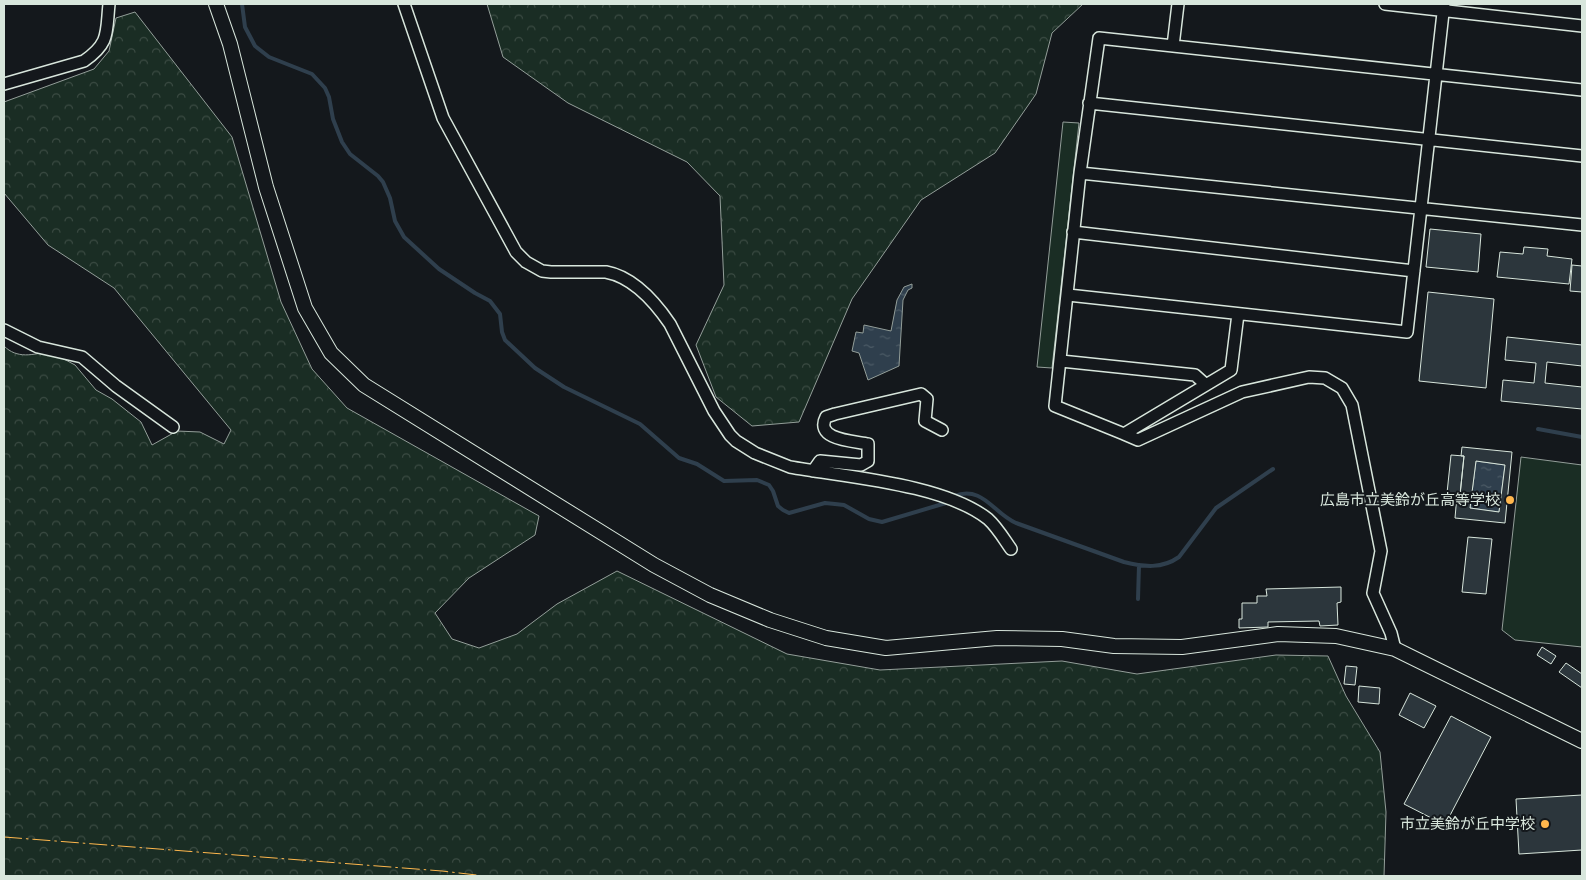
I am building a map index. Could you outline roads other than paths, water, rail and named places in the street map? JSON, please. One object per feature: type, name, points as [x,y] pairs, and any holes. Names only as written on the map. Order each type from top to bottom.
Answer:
[{"type":"street","points":[[4,84],[84,61],[94,54],[104,42],[109,4]]},
{"type":"street","points":[[216,4],[230,44],[266,187],[305,308],[332,353],[364,385],[654,564],[710,595],[770,620],[826,638],[886,648],[997,638],[1062,640],[1114,646],[1182,647],[1278,634],[1336,636],[1395,649],[1582,741]]},
{"type":"street","points":[[404,4],[443,118],[516,252],[526,262],[542,271],[606,272],[614,274],[639,288],[670,324],[714,411],[730,435],[744,447],[776,463],[938,494],[988,519],[1011,549]]},
{"type":"street","points":[[1174,46],[1178,4]]},
{"type":"street","points":[[1385,4],[1444,7],[1582,26]]},
{"type":"street","points":[[1068,295],[1407,332],[1444,7]]},
{"type":"street","points":[[1395,649],[1391,634],[1373,593],[1381,551],[1352,405],[1342,388],[1325,378],[1309,378],[1242,392],[1138,440],[1055,406],[1080,173],[1098,38],[1582,90]]},
{"type":"street","points":[[1089,103],[1429,138],[1582,156]]},
{"type":"street","points":[[1080,173],[1582,225]]},
{"type":"street","points":[[1074,232],[1414,271]]},
{"type":"street","points":[[1124,434],[1231,370],[1238,314]]},
{"type":"street","points":[[4,330],[38,347],[82,357],[116,386],[173,427]]},
{"type":"street","points":[[1061,361],[1195,375],[1206,384]]},
{"type":"street","points":[[813,471],[820,461],[861,465],[868,461],[868,444],[836,437],[828,434],[824,429],[823,423],[826,418],[835,414],[921,394],[927,399],[925,421],[942,430]]},
{"type":"water","points":[[912,284],[912,288],[908,290],[903,300],[899,366],[868,380],[859,353],[852,351],[856,332],[863,333],[864,325],[891,331],[897,300],[904,287]]},
{"type":"water","points":[[1476,461],[1505,465],[1499,512],[1470,508]]},
{"type":"waterway","points":[[242,4],[245,27],[255,46],[269,57],[312,74],[325,88],[329,97],[333,119],[342,142],[350,154],[383,182],[390,198],[395,221],[404,237],[439,269],[490,301],[500,314],[505,340],[535,368],[564,387],[640,424],[679,458],[697,464],[724,481],[757,480],[769,485],[778,506],[789,513],[825,503],[844,505],[869,519],[882,522],[946,503]]},
{"type":"waterway","points":[[1538,429],[1582,437]]},
{"type":"waterway","points":[[954,496],[973,494],[1016,523],[1124,562],[1153,566],[1166,564],[1179,557],[1216,508],[1273,469]]},
{"type":"waterway","points":[[1138,599],[1139,565]]},
{"type":"place","name":"広島市立美鈴が丘高等学校","points":[[1510,500]]},
{"type":"place","name":"市立美鈴が丘中学校","points":[[1545,824]]}]
